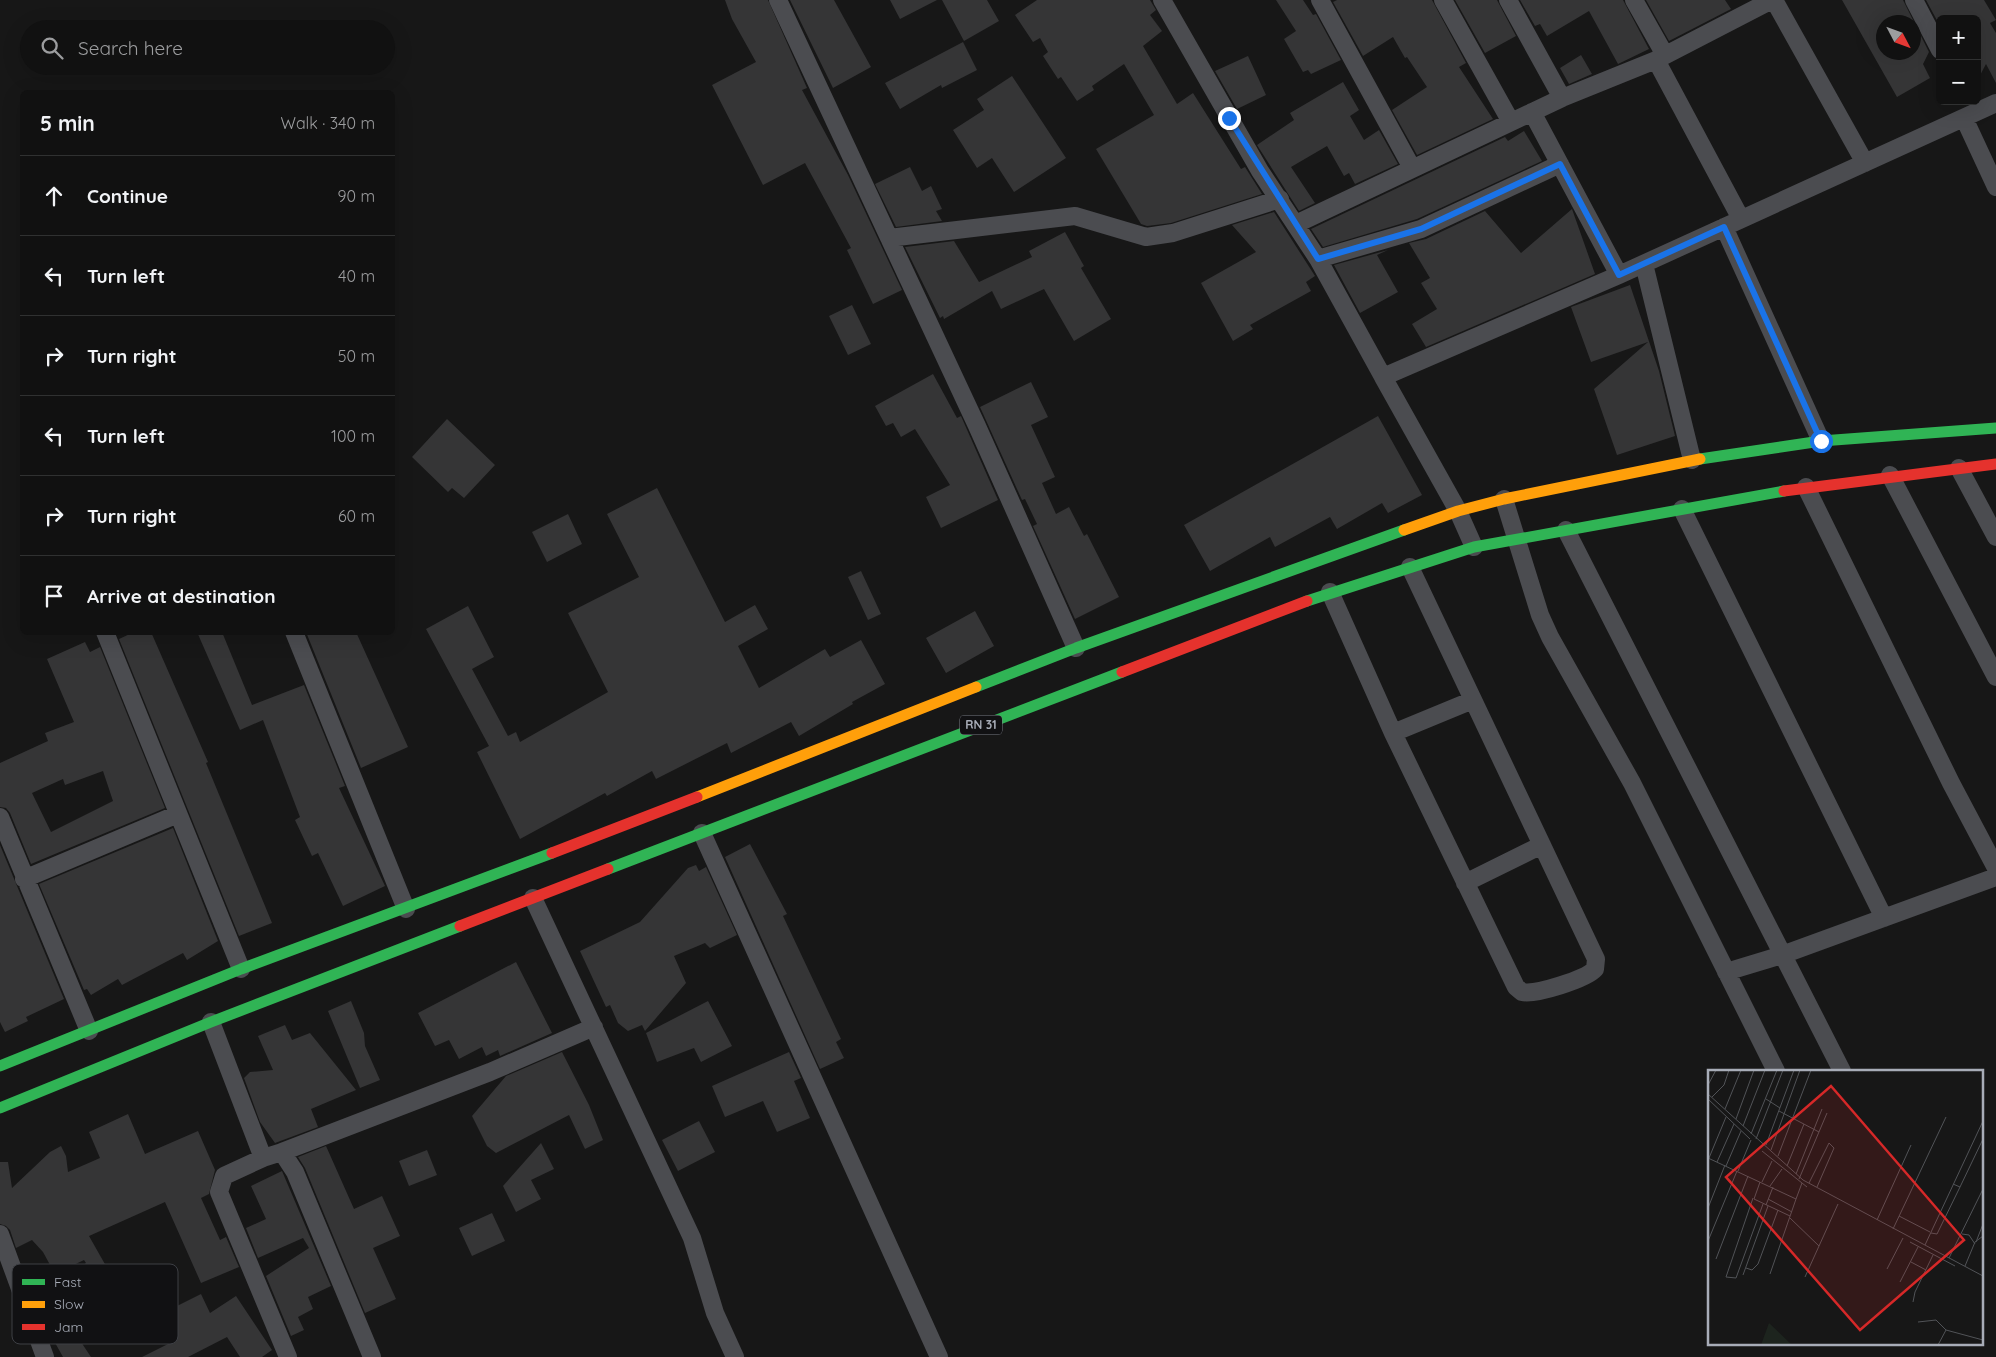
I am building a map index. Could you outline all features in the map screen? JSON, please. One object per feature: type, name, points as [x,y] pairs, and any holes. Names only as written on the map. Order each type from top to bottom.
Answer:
[{"type":"highway","name":"RN 31","points":[[0,1066],[241,969],[406,909],[1076,648],[1313,561],[1458,511],[1504,499],[1692,460],[1821,441],[1996,428]]},
{"type":"highway","name":"RN 31","points":[[0,1108],[211,1022],[1330,592],[1474,547],[1516,541],[1566,530],[1806,487],[1890,475],[1996,464]]},
{"type":"street","points":[[778,0],[977,426],[1076,648]]},
{"type":"street","points":[[1162,0],[1229,118],[1318,259],[1458,511],[1474,547]]},
{"type":"street","points":[[1320,0],[1412,168]]},
{"type":"street","points":[[1444,0],[1511,122]]},
{"type":"street","points":[[1508,0],[1562,98]]},
{"type":"street","points":[[1634,0],[1660,58],[1741,220]]},
{"type":"street","points":[[1296,224],[1562,98],[1660,58],[1773,0],[1866,163]]},
{"type":"street","points":[[1914,0],[1936,42]]},
{"type":"street","points":[[1384,377],[1741,220],[1866,163],[1968,111],[1996,103]]},
{"type":"street","points":[[1968,111],[1996,188]]},
{"type":"street","points":[[1532,112],[1619,275]]},
{"type":"street","points":[[1318,259],[1421,229],[1560,164]]},
{"type":"street","points":[[889,238],[1075,216],[1146,237],[1173,233],[1280,199]]},
{"type":"street","points":[[1724,227],[1821,441]]},
{"type":"street","points":[[1644,264],[1692,460]]},
{"type":"street","points":[[1959,468],[1996,537]]},
{"type":"street","points":[[1890,475],[1996,677]]},
{"type":"street","points":[[1806,487],[1946,774],[1996,868]]},
{"type":"street","points":[[1504,499],[1540,615],[1550,637],[1632,783],[1775,1070]]},
{"type":"street","points":[[1682,509],[1884,918]]},
{"type":"street","points":[[1566,530],[1841,1070]]},
{"type":"street","points":[[1330,592],[1393,733],[1511,980],[1522,992],[1535,993],[1587,976],[1596,969],[1596,959],[1410,568]]},
{"type":"street","points":[[106,635],[241,969]]},
{"type":"street","points":[[295,635],[406,909]]},
{"type":"street","points":[[1393,733],[1473,700]]},
{"type":"street","points":[[24,879],[178,814]]},
{"type":"street","points":[[0,817],[24,879],[89,1031]]},
{"type":"street","points":[[702,833],[939,1357]]},
{"type":"street","points":[[1465,883],[1542,845]]},
{"type":"street","points":[[1726,972],[1782,955],[1996,877]]},
{"type":"street","points":[[533,898],[692,1238],[715,1313],[735,1357]]},
{"type":"street","points":[[211,1022],[263,1158]]},
{"type":"street","points":[[288,1357],[219,1192],[224,1176],[263,1158],[490,1072],[594,1027]]},
{"type":"street","points":[[282,1152],[295,1172],[372,1357]]},
{"type":"street","points":[[0,1234],[12,1267]]},
{"type":"street","points":[[40,1344],[45,1357]]},
{"type":"building","points":[[725,0],[768,0],[807,88],[802,90],[848,175],[902,290],[873,304],[847,250],[851,248],[805,163],[763,185],[712,85],[756,62],[732,19]]},
{"type":"building","points":[[790,0],[834,0],[871,67],[833,88]]},
{"type":"building","points":[[890,0],[937,0],[900,19]]},
{"type":"building","points":[[942,0],[987,0],[999,21],[964,41]]},
{"type":"building","points":[[1037,0],[1150,0],[1156,10],[1150,15],[1162,31],[1143,46],[1177,104],[1193,93],[1241,169],[1245,167],[1262,194],[1171,223],[1147,226],[1141,224],[1096,149],[1154,115],[1124,64],[1092,86],[1094,90],[1077,101],[1061,77],[1058,79],[1043,56],[1048,52],[1040,38],[1033,42],[1015,15]]},
{"type":"building","points":[[1276,0],[1303,0],[1313,15],[1316,14],[1341,60],[1311,74],[1308,70],[1303,72],[1284,39],[1296,31]]},
{"type":"building","points":[[1337,0],[1432,0],[1466,63],[1459,67],[1493,119],[1417,155],[1392,110],[1427,87],[1407,57],[1405,58],[1393,37],[1363,56],[1333,2]]},
{"type":"building","points":[[1455,0],[1497,0],[1516,36],[1485,53]]},
{"type":"building","points":[[1520,0],[1623,0],[1649,49],[1618,64],[1589,11],[1547,36],[1540,24],[1535,26]]},
{"type":"building","points":[[1646,0],[1725,0],[1731,9],[1669,41]]},
{"type":"building","points":[[1842,0],[1903,0],[1910,15],[1876,15],[1876,60]]},
{"type":"building","points":[[1926,0],[1984,0],[1996,20],[1990,23],[1996,33],[1996,83],[1986,64],[1981,73],[1981,15],[1936,15],[1936,19]]},
{"type":"building","points":[[1921,36],[1929,52],[1923,64],[1930,78],[1897,97],[1876,60],[1921,60]]},
{"type":"building","points":[[963,42],[977,70],[942,88],[941,85],[900,109],[885,83]]},
{"type":"building","points":[[1581,55],[1592,74],[1569,84],[1560,68]]},
{"type":"building","points":[[1248,56],[1266,95],[1237,109],[1215,71]]},
{"type":"building","points":[[1012,76],[1066,158],[1014,192],[992,158],[977,168],[953,130],[984,110],[977,99]]},
{"type":"building","points":[[1343,82],[1359,110],[1350,116],[1364,140],[1379,130],[1398,164],[1355,184],[1349,173],[1344,176],[1327,146],[1291,167],[1315,203],[1299,211],[1257,145],[1294,120],[1290,113]]},
{"type":"building","points":[[1524,131],[1542,161],[1417,219],[1323,247],[1311,229],[1505,137],[1508,141]]},
{"type":"building","points":[[910,167],[922,191],[931,186],[942,209],[936,211],[942,221],[896,227],[875,184]]},
{"type":"building","points":[[1572,209],[1595,274],[1426,347],[1412,324],[1437,309],[1421,283],[1430,278],[1409,243],[1426,239],[1485,211],[1521,253]]},
{"type":"building","points":[[1274,212],[1315,276],[1306,282],[1311,291],[1250,325],[1253,329],[1233,341],[1201,283],[1256,252],[1232,225]]},
{"type":"building","points":[[1065,232],[1084,266],[1081,268],[1111,319],[1074,341],[1044,289],[1001,309],[992,291],[944,319],[943,316],[940,318],[905,247],[954,241],[979,282],[1032,257],[1029,251]]},
{"type":"building","points":[[1388,250],[1377,255],[1398,292],[1360,313],[1334,265]]},
{"type":"building","points":[[1630,285],[1659,371],[1675,436],[1617,455],[1594,389],[1648,342],[1591,362],[1571,307]]},
{"type":"building","points":[[852,305],[871,344],[848,355],[829,316]]},
{"type":"building","points":[[933,374],[957,418],[961,416],[998,500],[941,528],[926,497],[950,485],[915,429],[901,437],[893,423],[886,426],[875,406]]},
{"type":"building","points":[[1031,382],[1048,417],[1031,425],[1055,477],[1042,483],[1056,514],[1069,507],[1084,536],[1087,534],[1119,597],[1075,619],[1033,526],[1037,524],[1025,499],[1022,500],[980,407]]},
{"type":"building","points":[[1378,416],[1422,495],[1388,513],[1382,503],[1337,529],[1330,517],[1275,547],[1270,537],[1210,571],[1184,525]]},
{"type":"building","points":[[447,419],[495,465],[464,498],[452,488],[448,492],[412,457]]},
{"type":"building","points":[[657,488],[725,622],[755,605],[768,629],[738,646],[759,688],[825,649],[830,657],[861,640],[885,684],[852,702],[853,704],[799,736],[791,722],[731,753],[727,743],[656,779],[652,771],[607,796],[605,793],[520,839],[477,752],[489,746],[426,629],[468,606],[494,657],[472,669],[508,736],[516,732],[520,742],[608,692],[568,613],[639,577],[607,514]]},
{"type":"building","points":[[568,514],[582,544],[547,562],[532,532]]},
{"type":"building","points":[[861,571],[881,614],[868,620],[848,577]]},
{"type":"building","points":[[975,611],[994,646],[946,673],[926,638]]},
{"type":"building","points":[[128,635],[152,635],[208,762],[206,763],[272,923],[239,936],[119,639]]},
{"type":"building","points":[[198,635],[223,635],[252,705],[304,685],[345,786],[339,788],[385,886],[343,906],[318,853],[312,856],[295,820],[300,817],[263,720],[240,730]]},
{"type":"building","points":[[307,635],[357,635],[408,747],[361,768]]},
{"type":"building","points":[[85,642],[90,652],[100,647],[165,808],[31,864],[10,813],[6,808],[0,807],[0,763],[48,741],[45,733],[74,722],[47,659]],"holes":[[[103,771],[113,801],[51,832],[32,793],[63,779],[65,785]]]},
{"type":"building","points":[[173,828],[218,941],[187,960],[183,953],[122,985],[118,979],[91,995],[87,989],[84,990],[39,884]]},
{"type":"building","points":[[750,844],[787,914],[783,916],[841,1039],[836,1042],[844,1058],[820,1069],[725,857]]},
{"type":"building","points":[[0,845],[64,999],[26,1017],[28,1021],[5,1032],[0,1022]]},
{"type":"building","points":[[696,865],[699,871],[706,867],[737,935],[710,948],[705,943],[674,956],[686,983],[645,1031],[642,1025],[628,1031],[618,1023],[610,1005],[606,1007],[580,951],[640,922],[688,868]]},
{"type":"building","points":[[516,962],[552,1033],[500,1056],[498,1050],[486,1056],[482,1047],[459,1059],[449,1040],[435,1046],[418,1013]]},
{"type":"building","points":[[351,1001],[364,1033],[365,1046],[380,1080],[360,1088],[328,1011]]},
{"type":"building","points":[[708,1001],[732,1046],[701,1062],[694,1048],[657,1062],[646,1033]]},
{"type":"building","points":[[285,1025],[292,1040],[310,1033],[356,1090],[311,1109],[318,1127],[275,1143],[260,1122],[244,1078],[250,1072],[273,1070],[258,1036]]},
{"type":"building","points":[[562,1052],[589,1105],[603,1140],[585,1149],[569,1115],[496,1153],[487,1146],[472,1116],[506,1076]]},
{"type":"building","points":[[789,1052],[801,1078],[794,1081],[810,1118],[777,1132],[763,1101],[725,1117],[712,1086]]},
{"type":"building","points":[[128,1114],[145,1154],[198,1131],[215,1170],[209,1194],[201,1198],[220,1240],[226,1237],[239,1267],[201,1283],[165,1202],[89,1236],[105,1264],[85,1264],[84,1260],[76,1264],[50,1264],[43,1252],[32,1240],[16,1248],[10,1230],[0,1224],[0,1162],[8,1162],[12,1188],[50,1152],[61,1146],[66,1156],[68,1172],[100,1158],[89,1132]]},
{"type":"building","points":[[699,1121],[715,1152],[678,1171],[662,1140]]},
{"type":"building","points":[[541,1143],[554,1169],[531,1180],[541,1199],[516,1212],[503,1186]]},
{"type":"building","points":[[326,1146],[354,1209],[382,1196],[400,1236],[373,1248],[396,1299],[365,1313],[305,1168],[298,1157]]},
{"type":"building","points":[[427,1150],[437,1175],[409,1186],[399,1161]]},
{"type":"building","points":[[282,1171],[331,1286],[308,1297],[313,1309],[298,1317],[304,1330],[291,1336],[266,1276],[309,1248],[303,1238],[258,1258],[246,1228],[266,1219],[251,1186]]},
{"type":"building","points":[[492,1213],[505,1241],[472,1256],[459,1228]]},
{"type":"building","points":[[201,1294],[210,1313],[236,1296],[272,1350],[262,1357],[240,1357],[227,1337],[188,1357],[142,1357],[168,1344],[178,1344],[178,1306]]},
{"type":"building","points":[[56,1344],[82,1344],[91,1357],[63,1357]]},
{"type":"traffic: fast","points":[[1700,459],[1821,441],[1996,428]]},
{"type":"traffic: fast","points":[[1307,601],[1474,547],[1784,491]]},
{"type":"traffic: fast","points":[[976,687],[1076,648],[1404,530]]},
{"type":"traffic: fast","points":[[608,869],[1122,672]]},
{"type":"traffic: fast","points":[[0,1066],[241,969],[552,853]]},
{"type":"traffic: fast","points":[[0,1108],[211,1022],[460,926]]},
{"type":"traffic: slow","points":[[1404,530],[1458,511],[1504,499],[1700,459]]},
{"type":"traffic: slow","points":[[697,797],[976,687]]},
{"type":"traffic: jam","points":[[1784,491],[1996,464]]},
{"type":"traffic: jam","points":[[1122,672],[1307,601]]},
{"type":"traffic: jam","points":[[552,853],[697,797]]},
{"type":"traffic: jam","points":[[460,926],[608,869]]},
{"type":"route","points":[[1229,118],[1260,171],[1318,259],[1421,229],[1560,164],[1619,275],[1724,227],[1821,441]]}]
